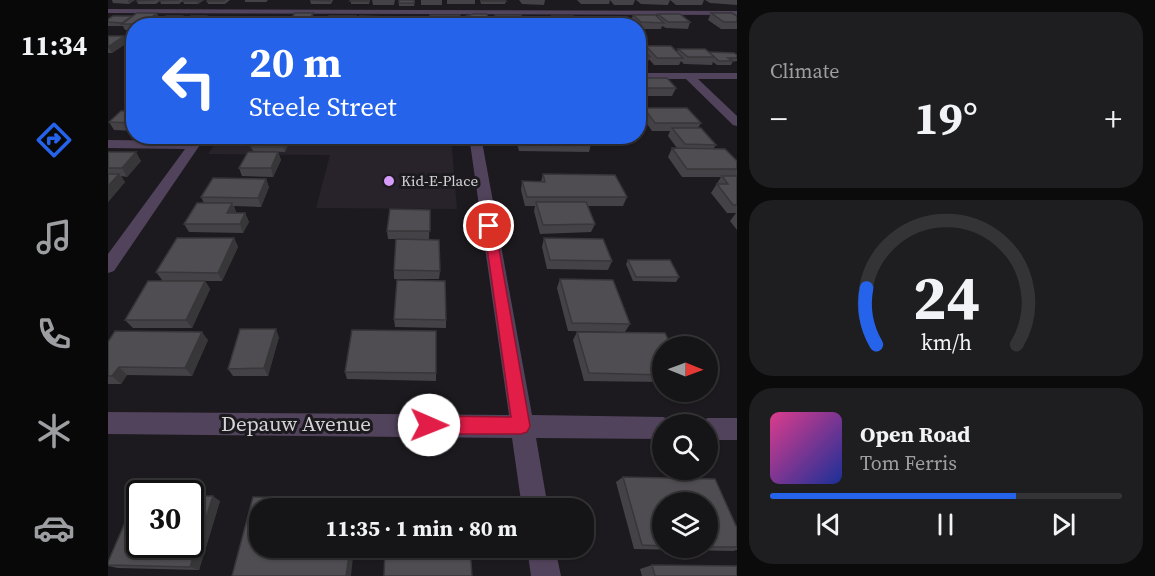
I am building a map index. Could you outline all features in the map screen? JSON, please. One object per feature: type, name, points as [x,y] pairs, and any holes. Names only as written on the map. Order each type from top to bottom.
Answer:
[{"type":"street","points":[[277,15],[288,0]]},
{"type":"street","points":[[108,11],[277,15],[736,13]]},
{"type":"street","points":[[646,76],[736,76]]},
{"type":"street","points":[[689,76],[736,123]]},
{"type":"street","points":[[108,144],[126,143]]},
{"type":"street","points":[[108,267],[195,144]]},
{"type":"street","points":[[476,144],[533,498]]},
{"type":"street","name":"Depauw Avenue","points":[[108,423],[652,428]]},
{"type":"street","points":[[718,429],[736,429]]},
{"type":"street","points":[[543,558],[546,576]]},
{"type":"shaded area","name":"Kid-E-Place","points":[[215,144],[452,144],[457,209],[316,208],[330,155],[208,154]]},
{"type":"building","points":[[399,0],[414,0],[414,3],[399,3]]},
{"type":"building","points":[[505,0],[506,1],[481,1]]},
{"type":"building","points":[[137,13],[157,13],[150,18],[130,18]]},
{"type":"building","points":[[295,13],[313,13],[310,18],[291,18]]},
{"type":"building","points":[[711,13],[732,13],[737,16],[737,22],[724,22]]},
{"type":"building","points":[[487,14],[488,18],[467,18],[466,16]]},
{"type":"building","points":[[658,14],[680,14],[690,22],[668,22]]},
{"type":"building","points":[[430,15],[460,15],[460,18],[430,18]]},
{"type":"building","points":[[495,15],[521,15],[522,18],[496,18]]},
{"type":"building","points":[[633,15],[655,15],[664,23],[646,22],[646,18],[636,18]]},
{"type":"building","points":[[113,16],[132,16],[126,18],[122,23],[108,22],[108,19]]},
{"type":"building","points":[[166,16],[182,16],[180,18],[163,18]]},
{"type":"building","points":[[191,16],[206,16],[204,18],[188,18]]},
{"type":"building","points":[[329,16],[356,16],[355,18],[328,18]]},
{"type":"building","points":[[360,16],[389,17],[389,18],[359,18]]},
{"type":"building","points":[[552,16],[573,16],[574,18],[553,18]]},
{"type":"building","points":[[108,36],[124,36],[108,47]]},
{"type":"building","points":[[646,46],[671,46],[683,58],[657,58]]},
{"type":"building","points":[[678,49],[705,49],[715,57],[688,57]]},
{"type":"building","points":[[709,52],[734,53],[737,58],[728,58],[733,61],[719,61]]},
{"type":"building","points":[[646,78],[667,78],[676,88],[646,88]]},
{"type":"building","points":[[646,108],[687,108],[701,123],[655,123]]},
{"type":"building","points":[[121,111],[126,111],[126,123],[109,122]]},
{"type":"building","points":[[672,128],[701,128],[716,145],[685,144]]},
{"type":"building","points":[[253,144],[286,144],[284,147],[251,147]]},
{"type":"building","points":[[672,148],[725,149],[737,161],[737,169],[687,169]]},
{"type":"building","points":[[108,152],[136,152],[122,168],[108,168]]},
{"type":"building","points":[[248,152],[278,152],[271,168],[239,168]]},
{"type":"building","points":[[108,174],[119,174],[108,186]]},
{"type":"building","points":[[543,174],[615,175],[627,197],[527,197],[522,181],[545,182]]},
{"type":"building","points":[[722,176],[737,176],[737,205],[733,205],[717,184],[728,184]]},
{"type":"building","points":[[213,178],[266,179],[258,198],[201,197]]},
{"type":"building","points":[[536,202],[586,202],[595,224],[543,225]]},
{"type":"building","points":[[197,203],[232,203],[227,213],[245,213],[240,224],[184,224]]},
{"type":"building","points":[[390,209],[430,210],[430,231],[387,231]]},
{"type":"building","points":[[177,238],[234,238],[218,273],[156,272]]},
{"type":"building","points":[[544,238],[603,239],[612,261],[550,260]]},
{"type":"building","points":[[396,239],[439,240],[440,271],[394,270]]},
{"type":"building","points":[[628,260],[670,260],[679,277],[636,277]]},
{"type":"building","points":[[560,279],[613,280],[630,324],[572,323]]},
{"type":"building","points":[[397,280],[445,281],[446,320],[394,319]]},
{"type":"building","points":[[148,281],[205,281],[186,320],[125,320]]},
{"type":"building","points":[[240,329],[276,329],[264,368],[228,369]]},
{"type":"building","points":[[352,330],[436,331],[436,373],[345,372]]},
{"type":"building","points":[[115,331],[202,332],[185,368],[119,367],[112,376],[108,376],[108,342]]},
{"type":"building","points":[[577,332],[665,333],[666,336],[652,336],[652,375],[589,373]]},
{"type":"building","points":[[623,477],[652,478],[652,480],[715,480],[737,528],[737,547],[718,547],[718,492],[652,492],[652,545],[642,545]]},
{"type":"building","points":[[204,496],[213,496],[204,524]]},
{"type":"building","points":[[253,497],[304,498],[253,498]]},
{"type":"building","points":[[249,512],[249,558],[349,558],[346,576],[232,576]]},
{"type":"building","points":[[126,520],[126,558],[193,558],[190,567],[108,565]]},
{"type":"building","points":[[385,558],[471,558],[472,576],[384,576]]},
{"type":"building","points":[[652,565],[737,566],[737,576],[655,576]]},
{"type":"place","name":"Kid-E-Place","points":[[389,181]]},
{"type":"route","points":[[429,425],[521,426],[489,226]]}]
